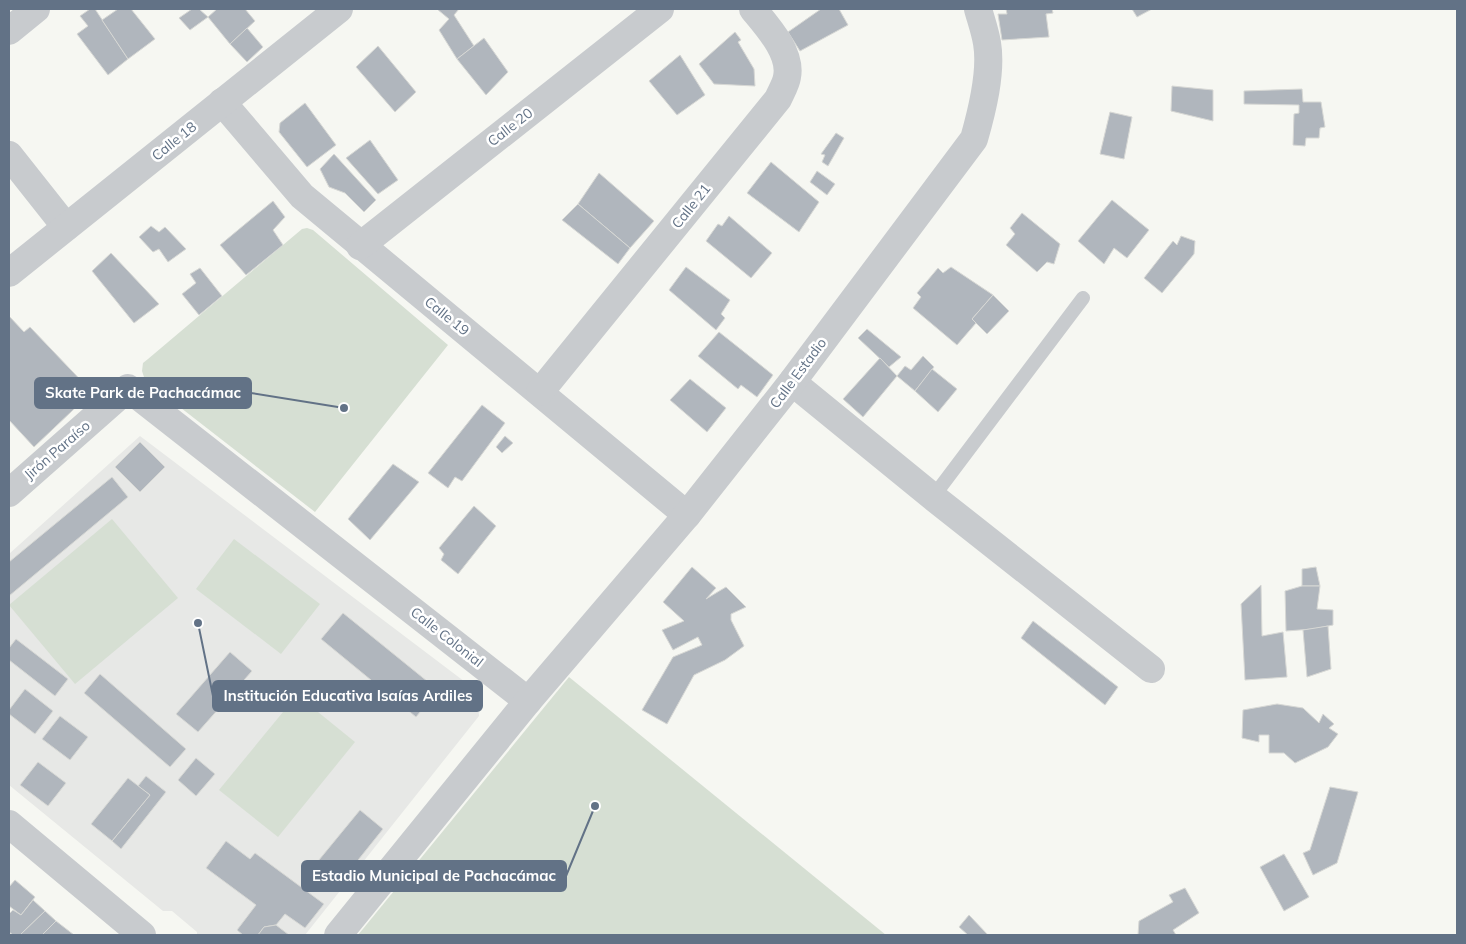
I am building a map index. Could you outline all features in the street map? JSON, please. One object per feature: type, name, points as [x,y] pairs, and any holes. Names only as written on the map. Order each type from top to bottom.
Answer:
[{"type":"street","points":[[9,31],[36,9]]},
{"type":"street","name":"Calle 18","points":[[9,273],[339,9]]},
{"type":"street","name":"Calle 20","points":[[360,246],[660,9]]},
{"type":"street","name":"Calle 21","points":[[540,392],[778,99],[788,76],[785,56],[774,35],[753,9]]},
{"type":"street","name":"Calle Estadio","points":[[528,701],[687,515],[792,382],[974,139],[983,107],[987,76],[987,44],[978,9]]},
{"type":"street","name":"Calle 19","points":[[222,102],[302,196],[687,515]]},
{"type":"street","points":[[9,155],[66,227]]},
{"type":"street","points":[[792,382],[933,497],[1151,669]]},
{"type":"street","name":"Jirón Paraíso","points":[[9,493],[128,388]]},
{"type":"street","name":"Calle Colonial","points":[[128,388],[528,701]]},
{"type":"street","points":[[338,935],[528,701]]},
{"type":"street","points":[[12,833],[142,935]]},
{"type":"lane","points":[[933,497],[1083,298]]},
{"type":"shaded area","points":[[302,229],[313,230],[448,345],[315,512],[145,380],[142,371],[143,363]]},
{"type":"shaded area","points":[[140,436],[477,691],[479,716],[305,935],[197,935],[197,932],[172,911],[163,911],[9,785],[9,554]]},
{"type":"shaded area","points":[[112,519],[178,598],[75,684],[9,605]]},
{"type":"shaded area","points":[[234,539],[320,604],[281,654],[196,589]]},
{"type":"shaded area","points":[[569,677],[886,935],[358,935]]},
{"type":"shaded area","points":[[297,695],[355,742],[278,837],[219,790]]},
{"type":"building","points":[[90,9],[95,9],[128,59],[108,75],[77,34],[88,26],[80,16]]},
{"type":"building","points":[[118,9],[131,9],[155,39],[128,59],[102,20]]},
{"type":"building","points":[[192,9],[199,9],[208,17],[190,30],[179,18]]},
{"type":"building","points":[[217,9],[245,9],[255,21],[230,44],[208,17]]},
{"type":"building","points":[[437,9],[459,9],[454,15],[474,46],[457,59],[439,30],[449,19]]},
{"type":"building","points":[[821,9],[839,9],[848,25],[800,51],[788,32]]},
{"type":"building","points":[[1006,9],[1052,9],[1053,13],[1046,14],[1049,37],[1002,40],[998,14],[1007,14]]},
{"type":"building","points":[[1132,9],[1152,9],[1137,17]]},
{"type":"building","points":[[247,28],[263,47],[247,62],[230,44]]},
{"type":"building","points":[[735,32],[741,40],[738,42],[754,69],[755,86],[714,84],[699,64]]},
{"type":"building","points":[[484,38],[508,72],[486,95],[457,59]]},
{"type":"building","points":[[378,46],[416,92],[395,112],[356,67]]},
{"type":"building","points":[[680,55],[705,95],[677,115],[649,81]]},
{"type":"building","points":[[1172,86],[1213,90],[1213,121],[1171,111]]},
{"type":"building","points":[[1302,89],[1303,102],[1321,102],[1325,127],[1320,128],[1319,138],[1306,138],[1305,146],[1293,145],[1294,114],[1299,113],[1299,105],[1244,104],[1244,91]]},
{"type":"building","points":[[305,103],[336,145],[307,167],[279,132],[280,123]]},
{"type":"building","points":[[1110,112],[1132,117],[1124,159],[1100,154]]},
{"type":"building","points":[[836,133],[844,138],[828,166],[822,162],[825,155],[821,154]]},
{"type":"building","points":[[370,140],[398,180],[378,194],[346,158]]},
{"type":"building","points":[[334,154],[376,200],[364,212],[345,193],[329,187],[320,169]]},
{"type":"building","points":[[771,162],[819,202],[799,232],[747,193]]},
{"type":"building","points":[[817,171],[835,184],[827,195],[810,182]]},
{"type":"building","points":[[599,173],[654,221],[630,248],[578,204]]},
{"type":"building","points":[[1112,200],[1149,230],[1127,258],[1114,248],[1104,264],[1078,241]]},
{"type":"building","points":[[273,201],[285,217],[273,230],[283,245],[246,275],[220,245]]},
{"type":"building","points":[[578,204],[630,248],[618,264],[562,220]]},
{"type":"building","points":[[1022,213],[1060,244],[1054,264],[1047,262],[1037,272],[1006,245],[1015,234],[1010,228]]},
{"type":"building","points":[[729,216],[772,253],[751,278],[706,241],[718,224],[722,226]]},
{"type":"building","points":[[151,226],[159,232],[165,227],[186,249],[168,262],[159,249],[153,252],[139,237]]},
{"type":"building","points":[[1181,236],[1195,241],[1194,254],[1162,293],[1144,278],[1173,241],[1177,245]]},
{"type":"building","points":[[111,253],[159,304],[134,323],[92,271]]},
{"type":"building","points":[[686,267],[730,300],[721,314],[725,318],[716,330],[669,290]]},
{"type":"building","points":[[951,267],[993,295],[972,319],[976,323],[957,345],[913,308],[921,297],[917,293],[938,268],[943,273]]},
{"type":"building","points":[[200,268],[222,296],[199,315],[182,294],[196,283],[190,274]]},
{"type":"building","points":[[993,295],[1009,311],[987,334],[972,319]]},
{"type":"building","points":[[9,316],[24,332],[30,327],[92,392],[34,447],[9,420]]},
{"type":"building","points":[[867,329],[901,357],[889,367],[858,338]]},
{"type":"building","points":[[719,332],[773,375],[757,397],[741,385],[738,389],[698,356]]},
{"type":"building","points":[[923,356],[934,367],[915,391],[897,376],[905,366],[911,370]]},
{"type":"building","points":[[880,358],[897,376],[863,417],[843,399]]},
{"type":"building","points":[[932,369],[957,389],[938,412],[915,391]]},
{"type":"building","points":[[690,379],[726,408],[707,432],[670,400]]},
{"type":"building","points":[[482,405],[505,423],[462,481],[455,477],[448,488],[428,473]]},
{"type":"building","points":[[505,436],[513,443],[502,453],[496,447]]},
{"type":"building","points":[[140,442],[165,467],[140,492],[115,467]]},
{"type":"building","points":[[393,464],[419,482],[370,540],[348,519]]},
{"type":"building","points":[[112,477],[128,497],[9,596],[9,562]]},
{"type":"building","points":[[474,506],[496,526],[458,574],[441,560],[444,554],[439,548]]},
{"type":"building","points":[[692,567],[716,588],[706,599],[726,587],[746,607],[731,614],[731,620],[744,646],[725,660],[694,675],[667,724],[642,710],[673,657],[702,645],[698,637],[673,650],[662,630],[684,621],[663,602]]},
{"type":"building","points":[[1316,567],[1320,586],[1302,586],[1302,569]]},
{"type":"building","points":[[1261,585],[1262,636],[1283,632],[1287,677],[1245,680],[1241,604]]},
{"type":"building","points":[[1302,586],[1320,586],[1317,609],[1333,610],[1333,625],[1286,631],[1285,591]]},
{"type":"building","points":[[343,613],[438,690],[416,717],[321,639]]},
{"type":"building","points":[[1033,621],[1118,687],[1105,705],[1021,638]]},
{"type":"building","points":[[1328,626],[1331,669],[1307,677],[1303,630]]},
{"type":"building","points":[[16,639],[68,679],[55,696],[9,660],[9,648]]},
{"type":"building","points":[[230,652],[252,671],[198,732],[176,714]]},
{"type":"building","points":[[100,674],[186,749],[170,767],[84,693]]},
{"type":"building","points":[[25,689],[53,711],[35,734],[9,714],[9,710]]},
{"type":"building","points":[[1277,704],[1303,708],[1319,723],[1323,714],[1334,724],[1329,728],[1338,734],[1328,747],[1295,763],[1284,753],[1269,753],[1269,735],[1259,735],[1259,742],[1242,738],[1243,710]]},
{"type":"building","points":[[60,716],[88,737],[70,760],[42,739]]},
{"type":"building","points":[[196,758],[215,774],[196,796],[178,780]]},
{"type":"building","points":[[38,762],[66,783],[48,806],[20,785]]},
{"type":"building","points":[[146,776],[166,792],[121,849],[112,841],[150,795],[138,786]]},
{"type":"building","points":[[128,778],[150,795],[112,841],[91,824]]},
{"type":"building","points":[[1330,787],[1358,792],[1337,863],[1313,875],[1303,853],[1310,850]]},
{"type":"building","points":[[360,810],[383,829],[338,885],[314,866]]},
{"type":"building","points":[[226,841],[250,859],[255,853],[324,904],[305,928],[285,914],[276,925],[264,927],[258,935],[243,935],[237,930],[256,905],[206,868]]},
{"type":"building","points":[[1284,854],[1309,897],[1284,911],[1260,867]]},
{"type":"building","points":[[15,880],[35,897],[21,915],[9,906],[9,887]]},
{"type":"building","points":[[1185,888],[1199,913],[1173,930],[1176,935],[1138,935],[1139,921],[1173,902],[1169,895]]},
{"type":"building","points":[[33,900],[45,911],[20,935],[13,935],[9,932],[9,914],[13,910],[21,915]]},
{"type":"building","points":[[45,911],[56,921],[42,935],[20,935]]},
{"type":"building","points":[[969,915],[988,935],[968,935],[959,927]]},
{"type":"building","points":[[56,921],[74,935],[42,935]]},
{"type":"building","points":[[276,925],[289,935],[258,935],[264,927]]},
{"type":"place","name":"Skate Park de Pachacámac","points":[[344,408]]},
{"type":"place","name":"Institución Educativa Isaías Ardiles","points":[[198,623]]},
{"type":"place","name":"Estadio Municipal de Pachacámac","points":[[595,806]]}]
